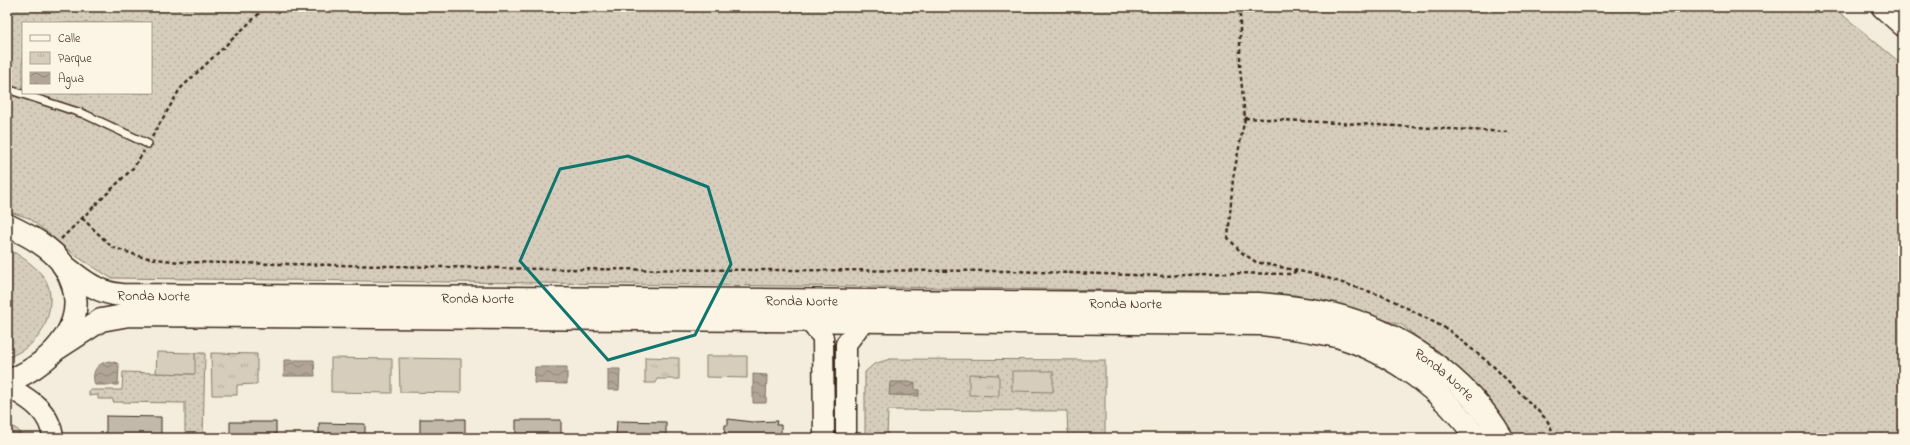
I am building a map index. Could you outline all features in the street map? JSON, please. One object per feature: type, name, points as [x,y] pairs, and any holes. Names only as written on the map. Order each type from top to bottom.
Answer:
[{"type":"main road","points":[[1883,7],[1903,24]]},
{"type":"main road","name":"Ronda Norte","points":[[7,224],[27,234],[89,285],[100,291],[122,295],[1259,304],[1311,310],[1349,320],[1387,335],[1418,353],[1443,371],[1465,391],[1502,438]]},
{"type":"main road","name":"Ronda Norte","points":[[56,258],[74,292],[74,314],[67,336],[58,348]]},
{"type":"main road","name":"Ronda Norte","points":[[7,382],[37,367],[58,348],[101,320],[129,315],[1269,324],[1316,331],[1341,337],[1406,369],[1432,389],[1455,411],[1477,438]]},
{"type":"street","points":[[808,320],[823,337],[824,438]]},
{"type":"street","points":[[846,438],[846,344],[864,320]]},
{"type":"street","points":[[7,386],[34,403],[42,410],[50,421],[53,438]]},
{"type":"lane","points":[[7,89],[22,94]]},
{"type":"lane","points":[[22,94],[84,114],[148,144]]},
{"type":"path","points":[[56,258],[82,218],[134,167],[180,89],[266,7]]},
{"type":"path","points":[[1240,7],[1240,68],[1246,118],[1233,178],[1228,238],[1241,252],[1256,262],[1318,275],[1386,297],[1447,329],[1494,368],[1547,420],[1556,438]]},
{"type":"path","points":[[1246,118],[1507,132]]},
{"type":"path","points":[[82,218],[112,246],[142,257],[179,262],[524,269],[1009,271],[1164,276],[1227,273],[1290,274],[1298,271]]},
{"type":"highlighted area","points":[[628,156],[708,187],[731,264],[695,335],[608,360],[520,261],[560,169]]},
{"type":"green space","points":[[7,7],[1833,7],[1903,65],[1903,438],[1513,438],[1464,376],[1402,325],[1296,295],[1212,291],[111,278],[76,256],[29,218],[7,211]]},
{"type":"green space","points":[[7,248],[18,254],[41,274],[48,286],[50,301],[45,325],[37,338],[24,350],[7,358]]},
{"type":"green space","points":[[157,352],[195,353],[195,374],[156,373]]},
{"type":"green space","points":[[195,353],[205,353],[203,438],[185,438],[185,403],[113,402],[113,399],[98,399],[98,395],[89,396],[89,390],[122,390],[123,372],[194,374]]},
{"type":"green space","points":[[211,353],[257,354],[257,384],[237,385],[237,395],[212,395]]},
{"type":"green space","points":[[706,356],[747,356],[747,378],[706,377]]},
{"type":"green space","points":[[645,357],[679,358],[679,379],[657,379],[656,383],[645,383]]},
{"type":"green space","points":[[331,358],[392,359],[392,393],[331,392]]},
{"type":"green space","points":[[399,358],[461,359],[461,393],[400,392]]},
{"type":"green space","points":[[890,359],[1105,360],[1105,438],[1068,438],[1067,411],[888,410],[887,438],[865,438],[865,372],[874,364]]},
{"type":"green space","points":[[832,366],[837,367],[837,438],[831,438]]},
{"type":"green space","points":[[1012,371],[1053,371],[1053,392],[1012,391]]},
{"type":"green space","points":[[969,374],[999,375],[999,396],[969,395]]},
{"type":"green space","points":[[7,422],[19,431],[22,438],[7,438]]},
{"type":"water","points":[[284,360],[314,360],[315,376],[284,376]]},
{"type":"water","points":[[109,361],[117,363],[119,366],[118,385],[95,385],[94,372],[98,366]]},
{"type":"water","points":[[535,367],[567,367],[567,384],[534,383]]},
{"type":"water","points":[[608,369],[620,369],[619,390],[608,390]]},
{"type":"water","points":[[753,374],[767,375],[766,403],[753,403]]},
{"type":"water","points":[[890,382],[915,382],[915,390],[919,390],[919,396],[889,395]]},
{"type":"building","points":[[106,416],[161,417],[161,438],[106,438]]},
{"type":"building","points":[[420,419],[465,419],[465,438],[420,438]]},
{"type":"building","points":[[728,419],[752,422],[777,421],[776,425],[781,425],[781,438],[724,438],[725,425],[728,425]]},
{"type":"building","points":[[516,420],[561,420],[561,438],[516,438]]},
{"type":"building","points":[[617,421],[666,422],[666,438],[616,438]]},
{"type":"building","points":[[230,422],[276,422],[276,438],[230,438]]},
{"type":"building","points":[[319,423],[365,424],[365,438],[319,438]]}]
